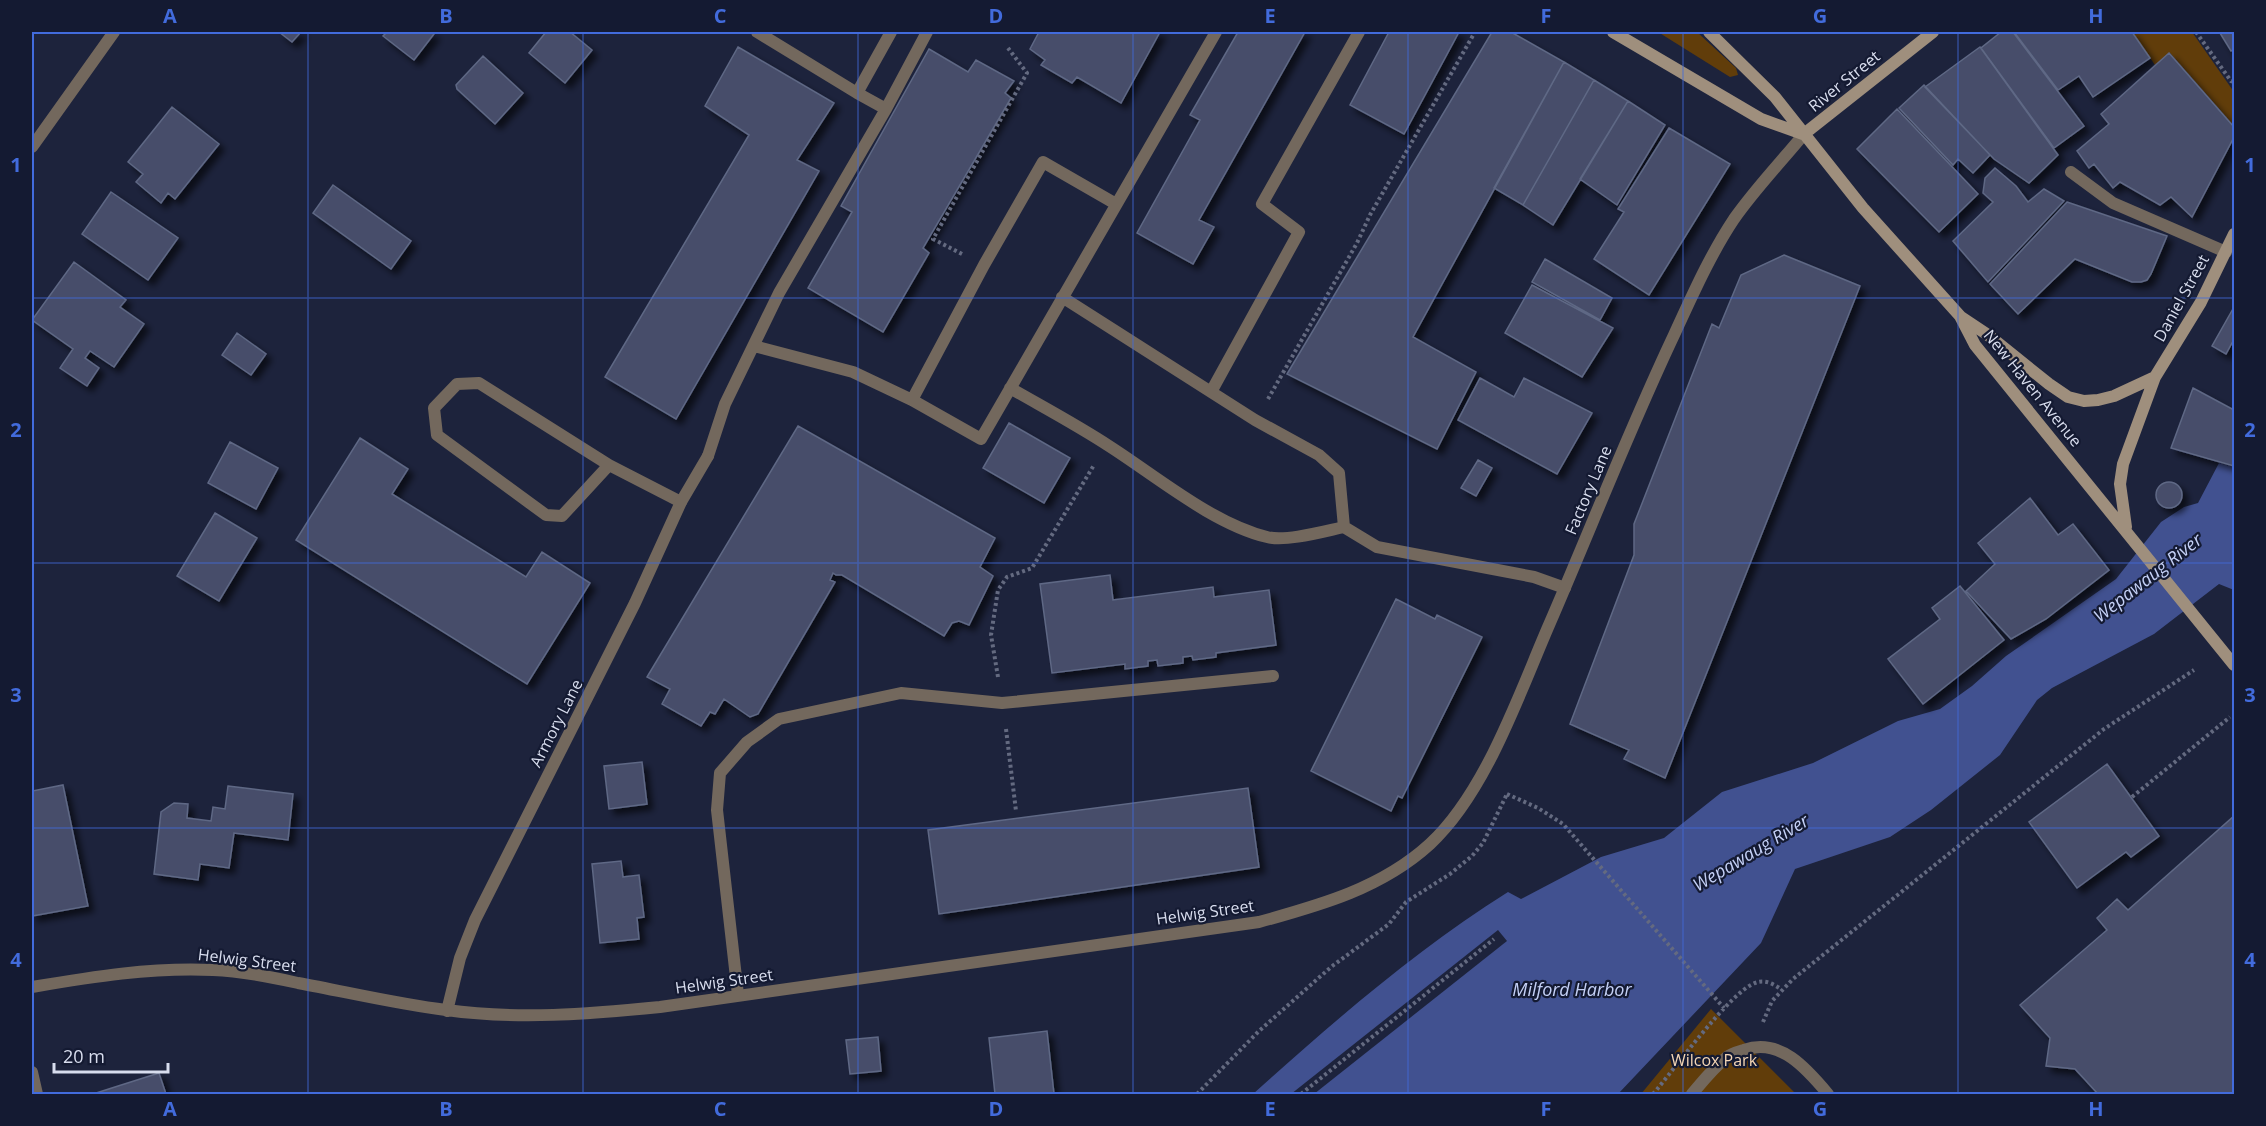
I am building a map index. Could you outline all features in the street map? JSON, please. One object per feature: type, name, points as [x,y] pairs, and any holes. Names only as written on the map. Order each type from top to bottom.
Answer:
[{"type":"main road","points":[[1613,32],[1761,119],[1804,134]]},
{"type":"main road","name":"New Haven Avenue","points":[[1709,32],[1775,97],[1863,208],[1960,316],[1974,345],[2235,665]]},
{"type":"main road","name":"River Street","points":[[1804,134],[1933,32]]},
{"type":"main road","name":"Daniel Street","points":[[2126,529],[2120,484],[2123,464],[2155,377],[2201,302],[2235,234]]},
{"type":"main road","points":[[1960,316],[2068,397],[2084,401],[2098,400],[2114,396],[2155,377]]},
{"type":"street","points":[[32,147],[114,32]]},
{"type":"street","points":[[757,32],[886,109]]},
{"type":"street","points":[[857,93],[891,32]]},
{"type":"street","name":"Armory Lane","points":[[447,1011],[460,958],[475,920],[629,614],[681,502],[708,456],[725,404],[779,293],[886,109],[927,32]]},
{"type":"street","points":[[754,346],[853,372],[912,400],[981,439],[1216,32]]},
{"type":"street","points":[[1211,392],[1299,232],[1262,204],[1359,32]]},
{"type":"street","name":"Factory Lane","points":[[1409,862],[1449,824],[1478,782],[1565,588],[1656,373],[1714,254],[1734,219],[1804,134]]},
{"type":"street","points":[[912,400],[984,265],[1043,162],[1116,204]]},
{"type":"street","points":[[2071,172],[2113,202],[2226,252]]},
{"type":"street","points":[[1062,297],[1255,420],[1319,455],[1339,473],[1344,527]]},
{"type":"street","points":[[609,465],[562,516],[546,514],[437,435],[434,408],[457,384],[479,383],[609,465],[681,502]]},
{"type":"street","points":[[1010,388],[1107,444],[1233,525],[1260,535],[1270,538],[1302,536],[1344,527],[1377,547],[1534,577],[1565,588]]},
{"type":"street","points":[[738,995],[717,810],[720,773],[747,742],[779,719],[901,693],[1002,703],[1273,676]]},
{"type":"street","name":"Helwig Street","points":[[32,987],[94,976],[152,971],[215,970],[274,978],[447,1011],[504,1016],[546,1017],[660,1007],[1259,922],[1354,892],[1409,862]]},
{"type":"street","points":[[1692,1095],[1710,1072],[1729,1055],[1754,1046],[1779,1049],[1806,1069],[1828,1095]]},
{"type":"street","points":[[32,1072],[37,1095]]},
{"type":"path","points":[[1255,420],[1475,32]]},
{"type":"path","points":[[2196,32],[2231,81],[2235,82]]},
{"type":"path","points":[[984,265],[933,239],[1028,73],[1008,48]]},
{"type":"path","points":[[1032,568],[1107,444]]},
{"type":"path","points":[[1754,1046],[1772,1001],[1781,989],[2104,729],[2194,670]]},
{"type":"path","points":[[2132,797],[2230,717]]},
{"type":"path","points":[[1478,782],[1538,808],[1563,824],[1724,1008]]},
{"type":"path","points":[[1197,1095],[1259,1031],[1331,967],[1389,924],[1406,902],[1450,874],[1472,856],[1483,843],[1507,794]]},
{"type":"path","points":[[1301,1095],[1494,939]]},
{"type":"path","points":[[1653,1095],[1738,994],[1755,983],[1770,982],[1781,989]]},
{"type":"green space","points":[[1658,32],[1697,32],[1736,68],[1738,75],[1730,77]]},
{"type":"green space","points":[[2132,32],[2192,32],[2234,92],[2234,126],[2170,53],[2155,65]]},
{"type":"green space","name":"Wilcox Park","points":[[1711,1009],[1796,1094],[1641,1094]]},
{"type":"water","name":"Milford Harbor","points":[[2219,463],[2234,467],[2234,590],[2219,584],[2154,634],[2052,688],[2037,700],[2000,755],[1931,810],[1890,837],[1795,869],[1761,943],[1618,1094],[1253,1094],[1408,962],[1508,892],[1521,899],[1601,857],[1664,838],[1722,792],[1813,763],[1898,721],[1940,709],[1972,686],[2006,656],[2116,579],[2161,522],[2184,507],[2198,503]]},
{"type":"pier","points":[[1498,930],[1507,941],[1314,1094],[1291,1094]]},
{"type":"building","points":[[279,32],[301,32],[292,42]]},
{"type":"building","points":[[387,32],[430,32],[434,34],[414,60],[383,36]]},
{"type":"building","points":[[546,32],[570,32],[592,50],[565,83],[529,53]]},
{"type":"building","points":[[1039,32],[1160,32],[1121,103],[1077,77],[1072,83],[1041,65],[1045,60],[1030,49]]},
{"type":"building","points":[[1238,32],[1305,32],[1199,220],[1214,227],[1193,264],[1137,233],[1200,120],[1190,115]]},
{"type":"building","points":[[1389,32],[1459,32],[1404,134],[1350,105]]},
{"type":"building","points":[[1492,32],[1511,32],[1564,62],[1413,337],[1476,372],[1437,449],[1287,374]]},
{"type":"building","points":[[2001,32],[2013,32],[2084,126],[2054,148],[1981,48]]},
{"type":"building","points":[[2014,32],[2132,32],[2150,58],[2093,97],[2079,76],[2058,90]]},
{"type":"building","points":[[2234,32],[2234,49],[2231,51],[2220,33]]},
{"type":"building","points":[[738,47],[834,103],[797,160],[819,171],[676,419],[605,377],[749,135],[705,106]]},
{"type":"building","points":[[1980,47],[2058,155],[2029,183],[1994,159],[1925,87]]},
{"type":"building","points":[[929,49],[968,72],[976,60],[1014,81],[1005,93],[1011,98],[923,248],[929,253],[883,332],[808,288],[852,212],[841,206]]},
{"type":"building","points":[[2169,53],[2234,127],[2234,137],[2192,217],[2171,197],[2160,205],[2120,182],[2113,188],[2094,164],[2089,168],[2077,151],[2109,124],[2101,114]]},
{"type":"building","points":[[483,56],[523,93],[495,124],[457,89],[456,85]]},
{"type":"building","points":[[1564,62],[1594,80],[1523,205],[1494,188]]},
{"type":"building","points":[[1594,80],[1628,101],[1553,225],[1523,205]]},
{"type":"building","points":[[1924,85],[1990,155],[1973,173],[1958,159],[1953,165],[1899,108]]},
{"type":"building","points":[[1628,101],[1665,125],[1617,205],[1580,179]]},
{"type":"building","points":[[172,107],[219,144],[175,199],[168,193],[161,203],[136,182],[143,174],[128,162]]},
{"type":"building","points":[[1897,109],[1978,194],[1939,232],[1857,149]]},
{"type":"building","points":[[1669,128],[1730,164],[1649,295],[1594,259],[1624,212],[1618,209]]},
{"type":"building","points":[[1995,168],[2016,186],[2028,202],[2044,189],[2064,201],[1988,282],[1953,241],[1993,202],[1983,193],[1985,178]]},
{"type":"building","points":[[333,185],[411,241],[391,269],[313,213]]},
{"type":"building","points":[[111,192],[178,238],[148,280],[82,234]]},
{"type":"building","points":[[2067,202],[2167,236],[2151,274],[2147,280],[2132,282],[2075,259],[2018,314],[1990,284]]},
{"type":"building","points":[[1784,255],[1860,286],[1665,778],[1624,759],[1629,750],[1570,724],[1634,555],[1634,524],[1712,324],[1719,328],[1741,275]]},
{"type":"building","points":[[1545,259],[1612,298],[1600,320],[1532,282]]},
{"type":"building","points":[[74,262],[126,300],[120,307],[144,324],[114,367],[90,351],[85,358],[99,368],[87,386],[60,368],[73,349],[32,320]]},
{"type":"building","points":[[1532,285],[1613,328],[1582,377],[1505,333]]},
{"type":"building","points":[[2234,307],[2234,345],[2232,343],[2226,354],[2212,346]]},
{"type":"building","points":[[237,333],[266,354],[251,375],[222,355]]},
{"type":"building","points":[[1480,378],[1514,397],[1524,378],[1592,413],[1557,474],[1458,420]]},
{"type":"building","points":[[2193,388],[2234,410],[2234,466],[2171,448]]},
{"type":"building","points":[[1009,423],[1070,458],[1044,503],[983,468]]},
{"type":"building","points":[[798,426],[995,538],[980,567],[993,576],[969,625],[959,621],[952,623],[944,636],[842,575],[833,573],[830,580],[835,582],[758,714],[750,717],[724,699],[715,714],[710,712],[701,726],[662,704],[670,689],[647,677]]},
{"type":"building","points":[[360,438],[408,469],[392,494],[526,577],[542,552],[590,583],[527,684],[296,540]]},
{"type":"building","points":[[230,442],[278,468],[256,509],[208,483]]},
{"type":"building","points":[[1478,460],[1492,468],[1476,496],[1461,488]]},
{"type":"building","points":[[2169,482],[2178,486],[2182,495],[2178,504],[2169,508],[2160,504],[2156,495],[2160,486]]},
{"type":"building","points":[[2030,498],[2058,535],[2073,524],[2109,570],[2046,619],[2011,639],[1966,591],[1995,564],[1978,543]]},
{"type":"building","points":[[215,513],[257,538],[219,601],[177,576]]},
{"type":"building","points":[[1110,575],[1113,600],[1213,587],[1214,597],[1269,590],[1276,645],[1216,653],[1216,657],[1193,660],[1192,656],[1183,657],[1183,663],[1158,666],[1157,660],[1148,661],[1148,666],[1125,669],[1125,664],[1052,673],[1040,584]]},
{"type":"building","points":[[1960,586],[2004,640],[1923,704],[1888,659],[1940,619],[1932,608]]},
{"type":"building","points":[[1396,599],[1435,619],[1437,615],[1482,637],[1402,798],[1398,796],[1391,811],[1311,771]]},
{"type":"building","points":[[642,762],[647,804],[609,809],[604,766]]},
{"type":"building","points":[[2107,764],[2159,836],[2131,857],[2126,852],[2077,888],[2029,822]]},
{"type":"building","points":[[63,785],[88,906],[32,916],[32,791]]},
{"type":"building","points":[[228,786],[293,794],[288,840],[234,833],[229,868],[200,864],[198,880],[154,874],[161,812],[174,803],[188,804],[187,818],[211,821],[213,807],[225,809]]},
{"type":"building","points":[[1248,788],[1259,867],[939,914],[928,830]]},
{"type":"building","points":[[2234,816],[2234,1094],[2098,1094],[2075,1069],[2046,1066],[2050,1038],[2020,1005],[2107,930],[2097,918],[2117,899],[2128,910]]},
{"type":"building","points":[[621,861],[623,877],[639,875],[644,917],[637,918],[639,939],[600,943],[592,864]]},
{"type":"building","points":[[1047,1031],[1054,1094],[995,1094],[989,1038]]},
{"type":"building","points":[[878,1037],[881,1071],[850,1074],[846,1040]]},
{"type":"building","points":[[159,1073],[166,1094],[93,1094]]},
{"type":"water label","name":"Wepawaug River","points":[[2148,578]]},
{"type":"water label","name":"Wepawaug River","points":[[1751,853]]}]
